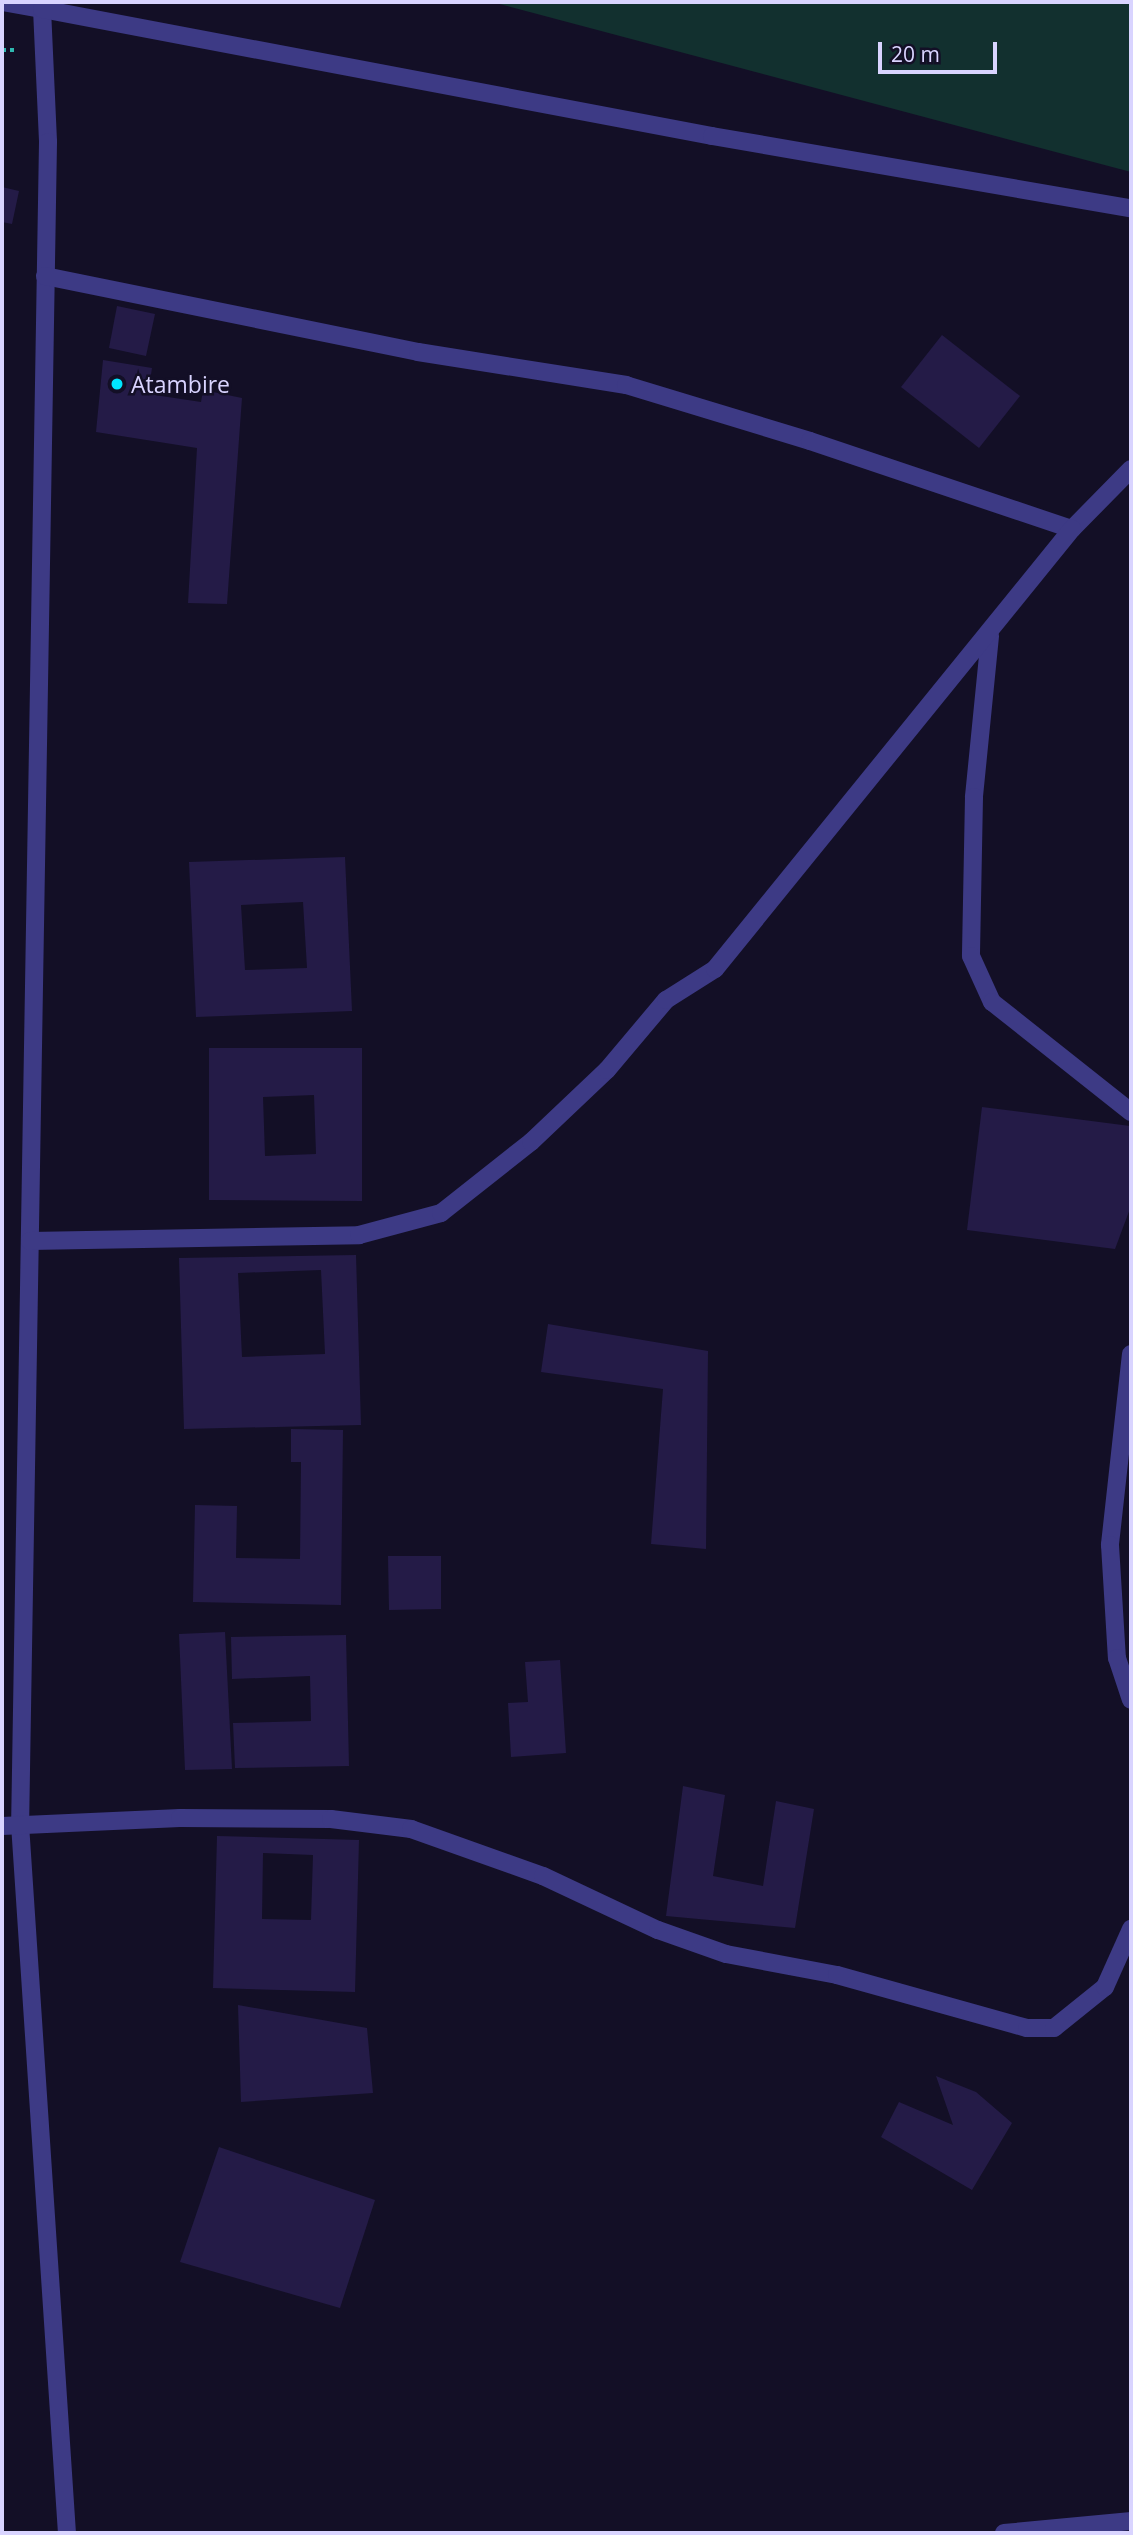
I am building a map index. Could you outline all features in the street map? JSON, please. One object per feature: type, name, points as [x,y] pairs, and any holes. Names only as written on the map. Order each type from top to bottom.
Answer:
[{"type":"street","points":[[2,2],[712,136],[1131,208]]},
{"type":"street","points":[[43,9],[48,142],[20,1825],[67,2533]]},
{"type":"street","points":[[45,276],[418,352],[626,385],[810,440],[1072,529]]},
{"type":"street","points":[[30,1241],[359,1236],[441,1213],[531,1142],[607,1070],[666,1000],[716,969],[990,635],[1072,529],[1131,469]]},
{"type":"street","points":[[990,635],[974,797],[971,956],[992,1002],[1131,1112]]},
{"type":"street","points":[[1131,1354],[1111,1545],[1117,1658],[1131,1700]]},
{"type":"street","points":[[2,1825],[317,1819],[411,1829],[543,1876],[658,1930],[726,1954],[837,1975],[1027,2028],[1054,2028],[1105,1987],[1131,1929]]},
{"type":"street","points":[[1004,2533],[1131,2521]]},
{"type":"green space","points":[[492,2],[1131,2],[1131,172]]},
{"type":"building","points":[[2,187],[19,191],[12,224],[2,222]]},
{"type":"building","points":[[117,306],[155,314],[146,356],[109,348]]},
{"type":"building","points":[[942,335],[1020,396],[979,448],[901,387]]},
{"type":"building","points":[[103,360],[152,368],[148,394],[201,402],[203,390],[242,398],[227,604],[188,603],[197,448],[96,432]]},
{"type":"building","points":[[345,857],[352,1011],[196,1017],[189,862]],"holes":[[[303,902],[307,968],[245,970],[241,905]]]},
{"type":"building","points":[[209,1048],[362,1048],[362,1201],[209,1200]],"holes":[[[314,1095],[316,1154],[265,1156],[263,1097]]]},
{"type":"building","points":[[982,1107],[1130,1126],[1131,1206],[1115,1249],[967,1230]]},
{"type":"building","points":[[356,1255],[361,1425],[184,1429],[179,1258]],"holes":[[[321,1270],[325,1354],[242,1357],[238,1273]]]},
{"type":"building","points":[[548,1324],[708,1351],[706,1549],[651,1544],[663,1389],[541,1372]]},
{"type":"building","points":[[291,1429],[343,1430],[341,1605],[193,1602],[195,1505],[237,1506],[236,1558],[300,1559],[301,1462],[291,1462]]},
{"type":"building","points":[[388,1556],[441,1556],[441,1609],[389,1610]]},
{"type":"building","points":[[225,1632],[232,1769],[185,1770],[179,1634]]},
{"type":"building","points":[[346,1635],[349,1766],[235,1768],[233,1723],[311,1721],[310,1676],[232,1679],[231,1637]]},
{"type":"building","points":[[560,1660],[566,1753],[511,1757],[508,1703],[528,1702],[525,1662]]},
{"type":"building","points":[[683,1786],[725,1795],[713,1876],[763,1886],[776,1801],[814,1809],[795,1928],[666,1916]]},
{"type":"building","points":[[217,1836],[359,1840],[355,1992],[213,1988]],"holes":[[[263,1853],[313,1855],[311,1920],[262,1919]]]},
{"type":"building","points":[[238,2005],[367,2028],[373,2093],[241,2102]]},
{"type":"building","points":[[936,2076],[976,2092],[1012,2123],[972,2190],[881,2137],[899,2102],[953,2125]]},
{"type":"building","points":[[219,2147],[375,2200],[340,2308],[180,2262]]},
{"type":"place","name":"Atambire","points":[[117,384]]}]
